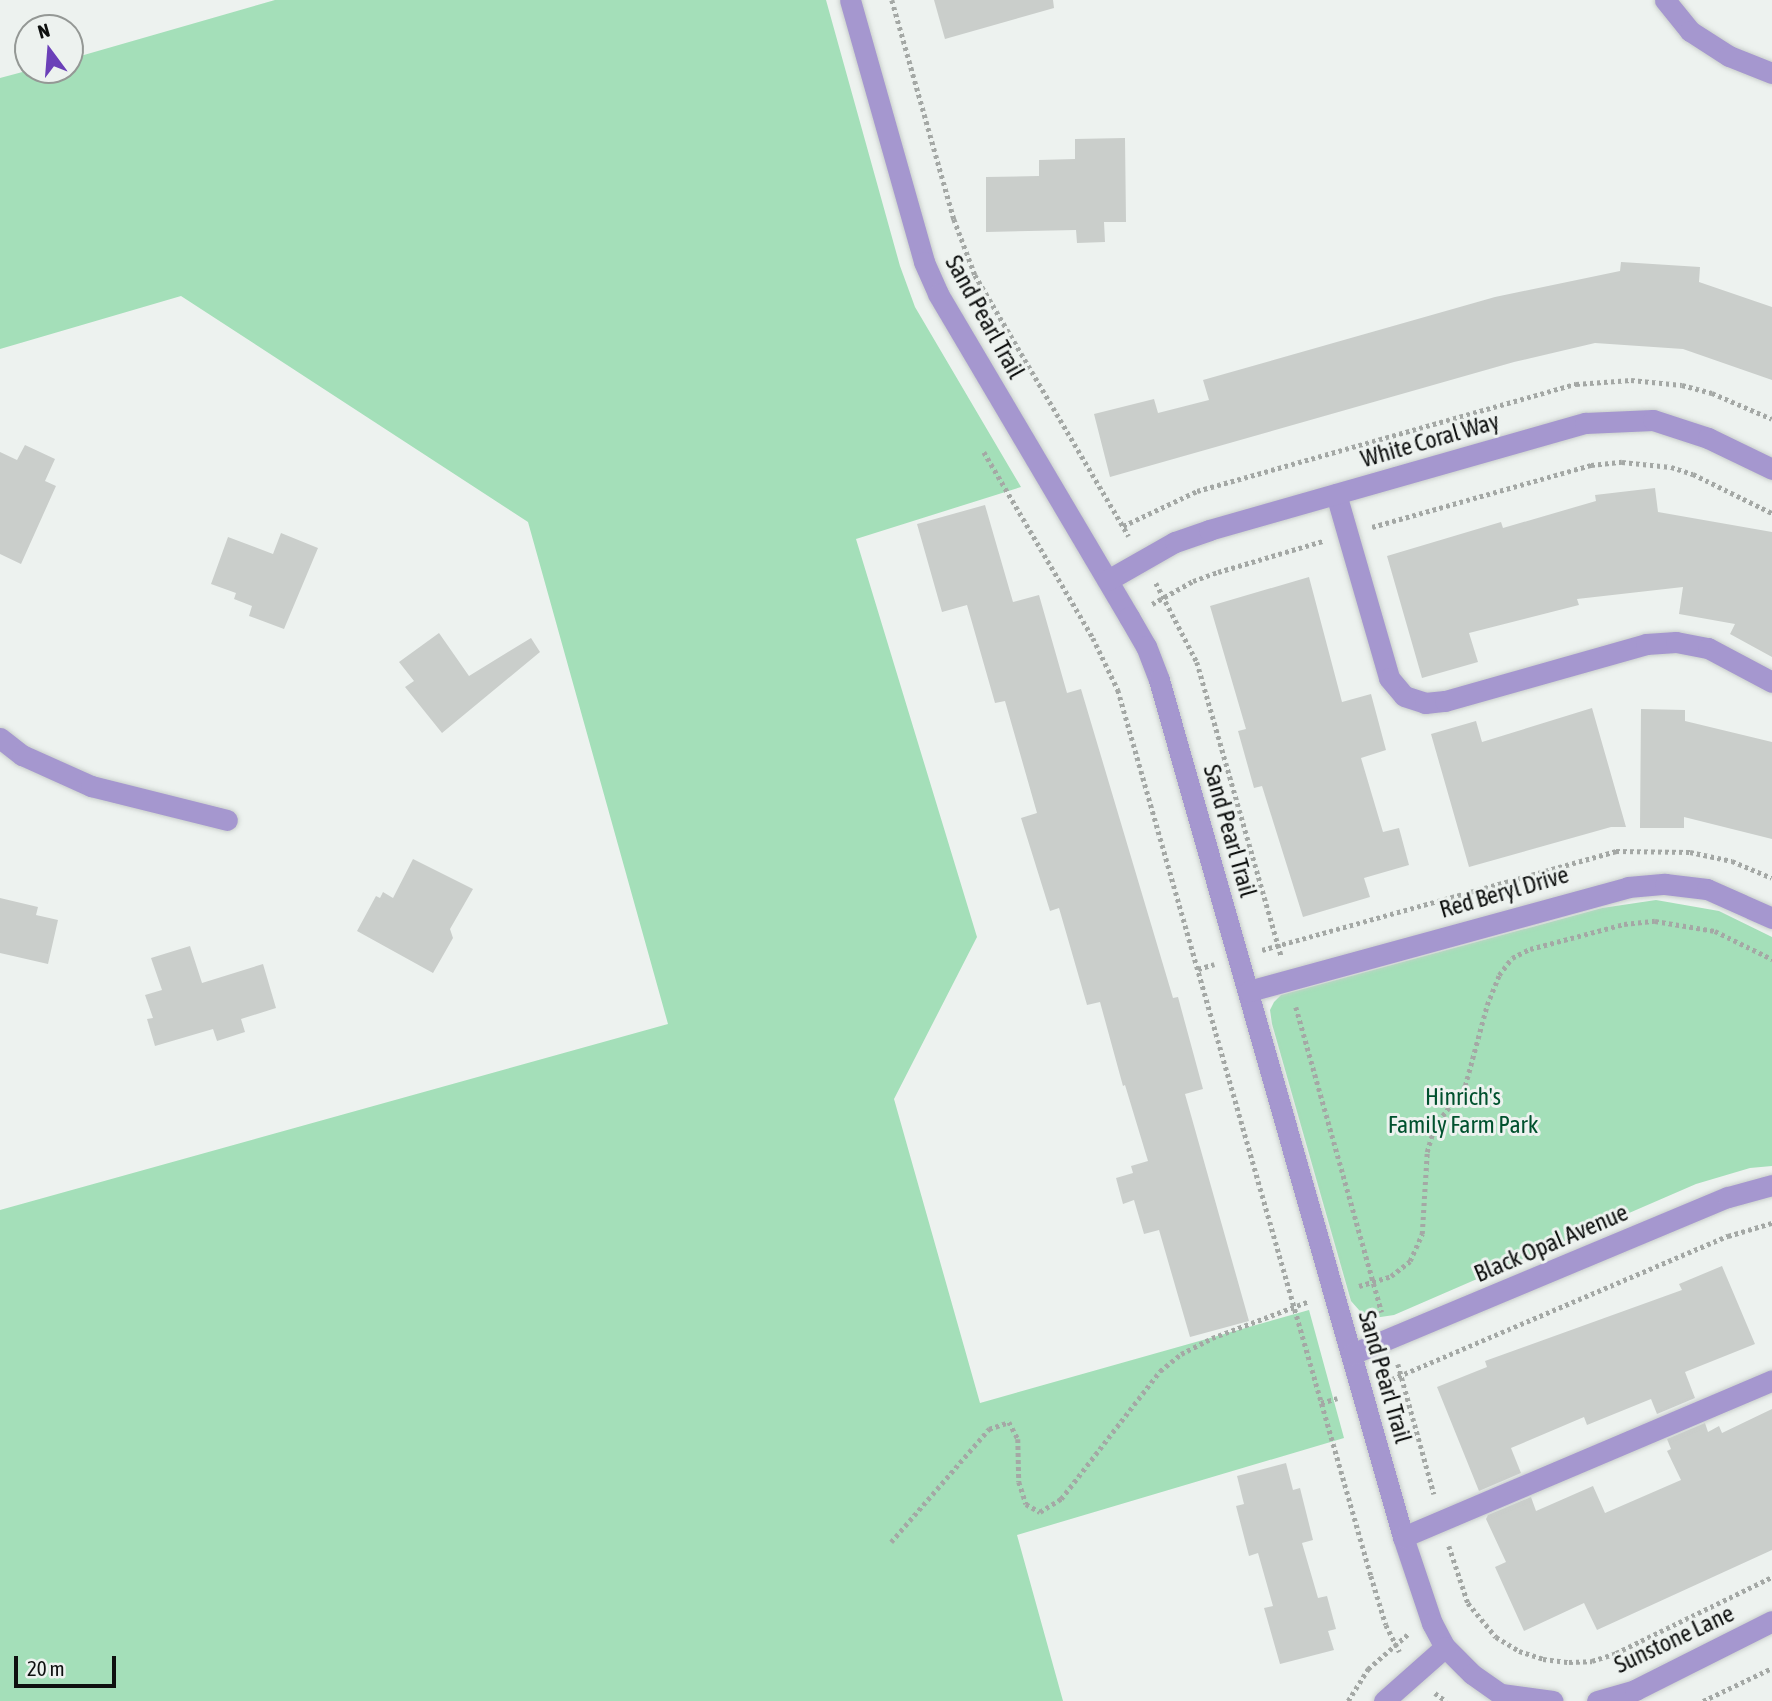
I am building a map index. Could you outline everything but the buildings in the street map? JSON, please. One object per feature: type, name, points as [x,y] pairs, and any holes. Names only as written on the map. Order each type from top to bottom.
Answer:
[{"type":"street","name":"Sand Pearl Trail","points":[[850,0],[914,231],[933,284],[1146,646],[1159,680],[1249,990],[1403,1537],[1432,1623],[1445,1647],[1500,1697]]},
{"type":"street","points":[[1665,0],[1690,31],[1729,56],[1772,73]]},
{"type":"street","name":"White Coral Way","points":[[1108,580],[1175,542],[1209,530],[1585,423],[1653,420],[1708,438],[1772,469]]},
{"type":"street","points":[[1336,494],[1389,678],[1404,696],[1425,703],[1445,701],[1646,644],[1676,642],[1708,648],[1772,682]]},
{"type":"street","points":[[0,738],[22,755],[91,786],[228,820]]},
{"type":"street","name":"Red Beryl Drive","points":[[1249,990],[1628,887],[1665,884],[1707,889],[1772,918]]},
{"type":"street","name":"Black Opal Avenue","points":[[1352,1354],[1391,1340],[1703,1207],[1772,1185]]},
{"type":"street","points":[[1403,1537],[1772,1380]]},
{"type":"street","name":"Sunstone Lane","points":[[1597,1701],[1634,1690],[1772,1621]]},
{"type":"street","points":[[1384,1701],[1445,1647]]},
{"type":"street","points":[[1500,1697],[1553,1701]]},
{"type":"path","points":[[892,0],[954,219],[975,275],[1143,559],[1197,662],[1442,1521],[1468,1603],[1481,1623],[1496,1637],[1519,1651],[1543,1659],[1592,1661],[1616,1653],[1772,1577]]},
{"type":"path","points":[[984,452],[1093,638],[1118,690],[1386,1625],[1395,1645],[1415,1672],[1446,1701]]},
{"type":"path","points":[[1093,638],[1164,597],[1218,572],[1591,465],[1622,462],[1659,465],[1693,474],[1772,513]]},
{"type":"path","points":[[891,1542],[989,1429],[1009,1422],[1018,1438],[1019,1482],[1026,1504],[1040,1512],[1061,1499],[1160,1371],[1181,1354],[1212,1338],[1294,1306],[1391,1276],[1410,1261],[1422,1234],[1427,1152],[1434,1128],[1465,1086],[1487,1006],[1499,975],[1512,958],[1530,949],[1623,925],[1656,921],[1715,931],[1772,959]]},
{"type":"path","points":[[1321,1403],[1401,1376],[1727,1236],[1772,1223]]},
{"type":"path","points":[[1703,1701],[1772,1668]]},
{"type":"green space","points":[[275,0],[826,0],[900,266],[915,307],[1021,487],[856,539],[977,937],[894,1099],[980,1403],[1309,1310],[1344,1438],[1017,1535],[1063,1701],[0,1701],[0,1210],[668,1024],[528,522],[181,296],[0,349],[0,78],[14,74],[14,84],[84,84],[84,55]]},
{"type":"green space","name":"Hinrich's Family Farm Park","points":[[1656,900],[1719,911],[1772,937],[1772,1166],[1750,1168],[1696,1184],[1394,1315],[1367,1319],[1351,1301],[1272,1024],[1270,1010],[1274,1002],[1281,995],[1602,908]]}]
